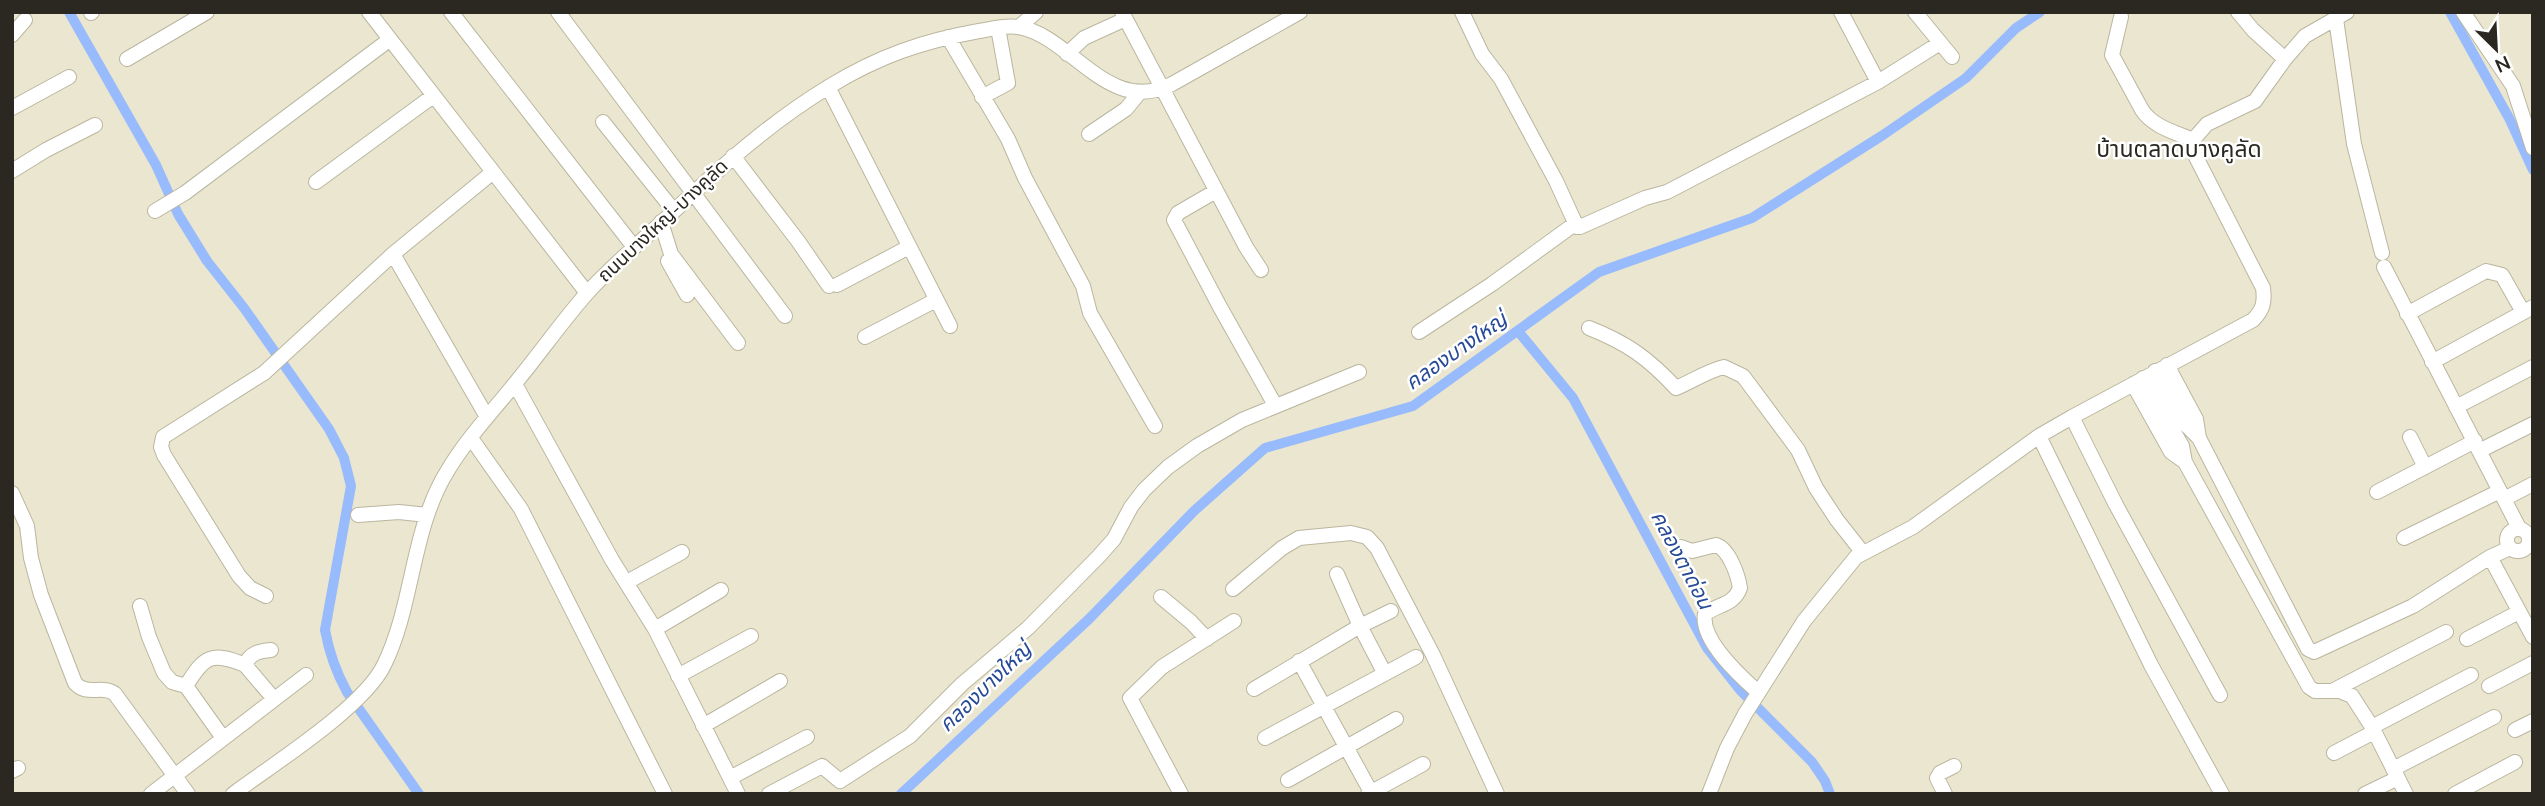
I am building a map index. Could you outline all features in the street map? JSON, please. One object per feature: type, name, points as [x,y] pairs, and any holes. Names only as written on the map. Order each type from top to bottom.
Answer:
[{"type":"street","points":[[192,12],[126,56],[207,12]]},
{"type":"street","points":[[369,12],[388,40],[587,293]]},
{"type":"street","points":[[451,12],[634,247]]},
{"type":"street","points":[[558,12],[785,316]]},
{"type":"street","points":[[1019,27],[1036,12]]},
{"type":"street","name":"ถนนบางใหญ่-บางคูลัด","points":[[233,794],[341,713],[379,676],[393,645],[427,515],[449,468],[587,293],[634,247],[663,230],[674,211],[692,193],[776,121],[828,88],[891,54],[948,37],[998,28],[1019,27],[1035,33],[1111,84],[1140,92],[1163,89],[1300,12]]},
{"type":"street","points":[[1462,12],[1482,54],[1501,79],[1580,227],[1645,198],[1667,192],[1813,118],[1940,43]]},
{"type":"street","points":[[1841,12],[1878,82]]},
{"type":"street","points":[[1915,12],[1952,57]]},
{"type":"street","points":[[2238,12],[2253,30],[2285,59]]},
{"type":"street","points":[[2463,12],[2513,86],[2533,148]]},
{"type":"street","points":[[2150,374],[2196,419],[2199,438],[2308,649],[2314,652],[2413,606],[2490,557],[2510,548],[2521,551],[2530,547],[2526,532],[2519,528],[2407,314],[2383,260],[2354,145],[2342,16],[2305,36],[2255,101],[2207,124],[2193,140]]},
{"type":"street","points":[[1067,54],[1084,38],[1121,17],[1163,89],[1255,264],[1261,270]]},
{"type":"street","points":[[2121,17],[2112,55],[2141,110],[2157,125],[2193,140]]},
{"type":"street","points":[[12,35],[25,20]]},
{"type":"street","points":[[982,97],[1008,83],[998,28]]},
{"type":"street","points":[[948,37],[1008,139],[1024,178],[1083,286],[1090,313],[1155,426]]},
{"type":"street","points":[[159,210],[388,40]]},
{"type":"street","points":[[12,108],[69,77]]},
{"type":"street","points":[[828,88],[950,326]]},
{"type":"street","points":[[1089,134],[1126,109],[1140,92]]},
{"type":"street","points":[[316,183],[433,96]]},
{"type":"street","points":[[603,122],[674,211]]},
{"type":"street","points":[[12,171],[95,125]]},
{"type":"street","points":[[1709,794],[1727,748],[1745,713],[1804,621],[1849,563],[1863,552],[1913,527],[2039,436],[2260,314],[2264,305],[2263,288],[2196,157],[2193,140]]},
{"type":"street","points":[[733,156],[833,285],[909,247]]},
{"type":"street","points":[[266,597],[250,588],[239,576],[160,447],[163,437],[264,373],[393,254],[493,172]]},
{"type":"street","points":[[1216,191],[1178,213],[1174,220],[1275,405]]},
{"type":"street","points":[[1419,332],[1492,284],[1576,223]]},
{"type":"street","points":[[663,230],[663,252],[687,295]]},
{"type":"street","points":[[663,230],[671,254],[738,343]]},
{"type":"street","points":[[393,254],[487,417]]},
{"type":"street","points":[[2407,314],[2486,271],[2502,275],[2528,309],[2432,362]]},
{"type":"street","points":[[865,337],[936,300]]},
{"type":"street","points":[[1589,328],[1620,341],[1656,367],[1676,387],[1692,382],[1711,370],[1724,367],[1743,376],[1798,450],[1830,509],[1863,552]]},
{"type":"street","points":[[2456,407],[2533,367]]},
{"type":"street","points":[[769,794],[822,766],[840,781],[911,736],[962,684],[1028,628],[1099,556],[1114,539],[1137,499],[1168,467],[1208,439],[1242,420],[1359,372]]},
{"type":"street","points":[[2150,374],[2182,446],[2185,462],[2309,687],[2315,691],[2340,691],[2352,696],[2406,794]]},
{"type":"street","points":[[515,384],[612,560],[655,629],[738,794]]},
{"type":"street","points":[[2072,417],[2121,516],[2220,695]]},
{"type":"street","points":[[2378,492],[2425,467],[2533,424]]},
{"type":"street","points":[[2039,436],[2151,665],[2222,794]]},
{"type":"street","points":[[2410,437],[2425,467]]},
{"type":"street","points":[[471,438],[521,509],[665,794]]},
{"type":"street","points":[[2404,538],[2533,484]]},
{"type":"street","points":[[12,493],[27,526],[31,558],[41,595],[75,683],[86,690],[112,691],[188,794]]},
{"type":"street","points":[[358,515],[399,512],[427,515]]},
{"type":"street","points":[[2510,548],[2507,537],[2511,530],[2519,528]]},
{"type":"street","points":[[1233,589],[1282,548],[1299,538],[1351,533],[1367,537],[1377,548],[1433,655],[1497,794]]},
{"type":"street","points":[[1681,547],[1692,551],[1716,545],[1724,550],[1737,575],[1740,589],[1733,600],[1705,614],[1704,621],[1725,661],[1757,694]]},
{"type":"street","points":[[627,582],[682,552]]},
{"type":"street","points":[[2490,557],[2533,637]]},
{"type":"street","points":[[1337,575],[1385,674]]},
{"type":"street","points":[[655,629],[721,590]]},
{"type":"street","points":[[1161,597],[1207,639]]},
{"type":"street","points":[[140,606],[164,673],[172,682],[186,686],[223,738]]},
{"type":"street","points":[[1254,689],[1360,626],[1391,611]]},
{"type":"street","points":[[2467,639],[2519,612]]},
{"type":"street","points":[[1181,794],[1130,698],[1162,667],[1234,621]]},
{"type":"street","points":[[2332,691],[2446,632]]},
{"type":"street","points":[[678,676],[751,636]]},
{"type":"street","points":[[245,665],[253,654],[271,650]]},
{"type":"street","points":[[186,686],[196,670],[209,658],[228,657],[245,665],[274,699]]},
{"type":"street","points":[[1265,738],[1416,657]]},
{"type":"street","points":[[1299,661],[1370,793],[1423,764]]},
{"type":"street","points":[[2489,686],[2533,663]]},
{"type":"street","points":[[151,794],[306,675]]},
{"type":"street","points":[[2334,753],[2471,675]]},
{"type":"street","points":[[703,726],[780,681]]},
{"type":"street","points":[[2365,794],[2396,773],[2494,717]]},
{"type":"street","points":[[1288,779],[1396,719]]},
{"type":"street","points":[[2515,730],[2533,721]]},
{"type":"street","points":[[730,778],[807,737]]},
{"type":"street","points":[[2455,794],[2515,761]]},
{"type":"street","points":[[1945,794],[1937,778],[1940,772],[1954,766]]},
{"type":"waterway","points":[[69,12],[156,165],[178,214],[207,261],[244,308],[329,429],[344,458],[351,486],[325,630],[336,669],[347,692],[419,794]]},
{"type":"waterway","name":"คลองบางใหญ่","points":[[901,794],[1089,619],[1194,511],[1265,448],[1413,406],[1599,272],[1752,218],[1883,135],[1966,78],[2016,28],[2040,12]]},
{"type":"waterway","points":[[2450,12],[2509,118],[2533,170]]},
{"type":"waterway","name":"คลองตาด่อน","points":[[1518,331],[1573,398],[1707,648],[1740,690],[1812,762],[1830,794]]},
{"type":"district","name":"บ้านตลาดบางคูลัด","points":[[2179,149]]}]
